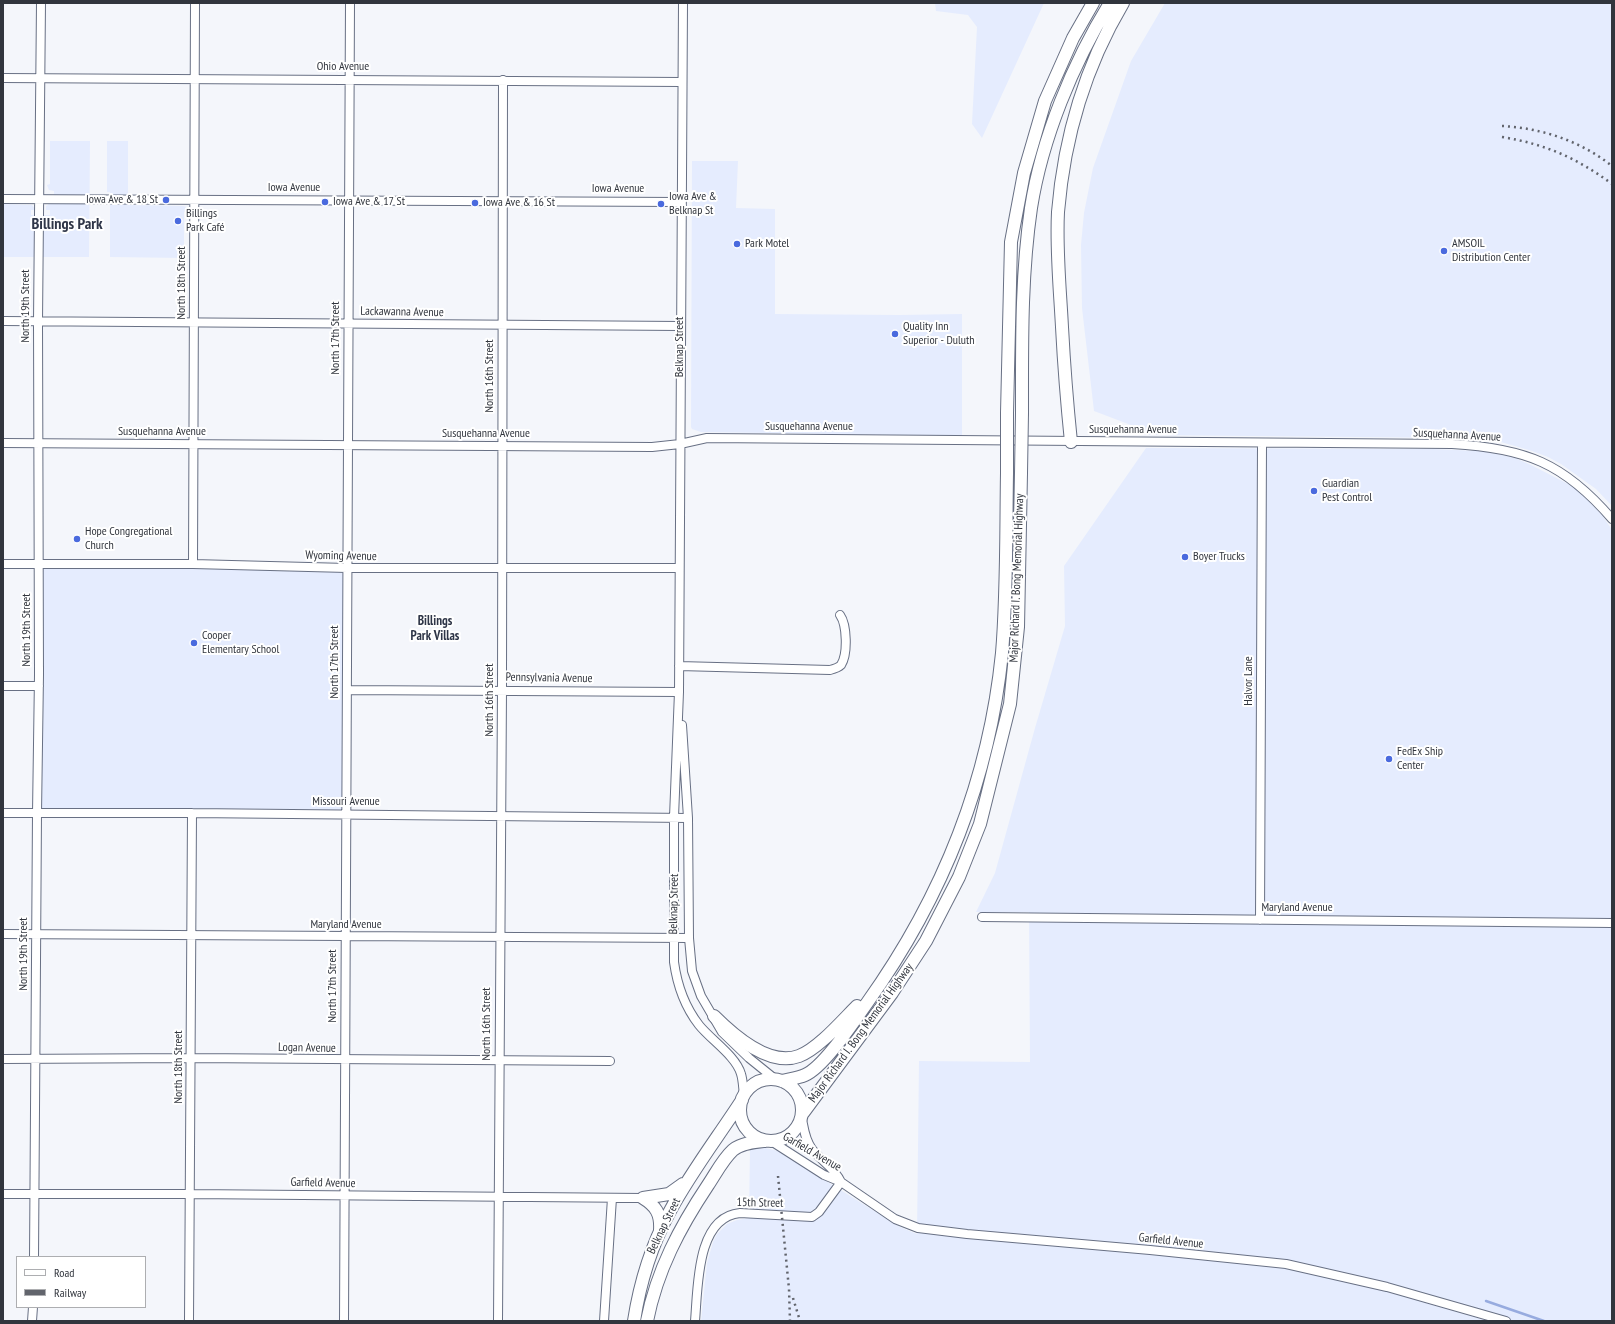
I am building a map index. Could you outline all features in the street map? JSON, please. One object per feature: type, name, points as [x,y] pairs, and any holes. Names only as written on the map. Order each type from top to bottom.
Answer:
[{"type":"highway","name":"Major Richard I. Bong Memorial Highway","points":[[779,1080],[805,1075],[815,1069],[850,1026],[880,984],[915,928],[931,899],[963,825],[982,764],[997,690],[1002,652],[1007,473],[1010,242],[1024,173],[1045,101],[1073,38],[1093,3]]},
{"type":"highway","name":"Major Richard I. Bong Memorial Highway","points":[[802,1116],[892,993],[926,941],[959,877],[980,824],[1010,704],[1018,627],[1023,292],[1032,207],[1047,142],[1060,107],[1073,74],[1110,3]]},
{"type":"highway","points":[[1070,442],[1058,253],[1058,212],[1068,142],[1085,84],[1112,21],[1123,3]]},
{"type":"highway","points":[[714,1016],[740,1039],[761,1052],[790,1058],[798,1056],[812,1048],[880,984]]},
{"type":"highway","points":[[768,1079],[779,1080],[790,1084],[800,1097],[802,1116],[798,1126],[790,1135],[779,1140],[768,1141],[757,1138],[750,1133],[744,1126],[740,1109],[743,1098],[754,1084],[768,1079]]},
{"type":"highway","name":"Belknap Street","points":[[634,1321],[640,1286],[660,1231],[689,1180],[743,1098]]},
{"type":"highway","name":"Belknap Street","points":[[647,1321],[653,1292],[664,1262],[680,1228],[695,1204],[733,1150],[744,1144],[768,1141]]},
{"type":"highway","points":[[643,1198],[669,1194],[689,1180]]},
{"type":"highway","points":[[643,1198],[652,1204],[658,1212],[660,1219],[660,1231]]},
{"type":"street","name":"North 19th Street","points":[[34,1256],[39,686],[38,321],[41,3]]},
{"type":"street","name":"North 18th Street","points":[[193,564],[195,3]]},
{"type":"street","name":"North 17th Street","points":[[344,1321],[350,3]]},
{"type":"street","name":"Belknap Street","points":[[683,3],[679,692],[674,817],[674,938],[676,975],[684,998],[698,1024],[737,1064],[742,1076],[743,1098]]},
{"type":"street","name":"Ohio Avenue","points":[[3,78],[682,82]]},
{"type":"street","name":"North 16th Street","points":[[498,1321],[502,690],[503,80]]},
{"type":"street","name":"Iowa Avenue","points":[[3,199],[681,202]]},
{"type":"street","name":"Lackawanna Avenue","points":[[3,321],[680,326]]},
{"type":"street","name":"Susquehanna Avenue","points":[[3,443],[652,447],[680,444],[708,438],[1452,444],[1508,450],[1554,468],[1576,482],[1612,519]]},
{"type":"street","name":"Halvor Lane","points":[[1260,920],[1262,443]]},
{"type":"street","name":"Wyoming Avenue","points":[[3,564],[193,564],[347,568],[502,569],[679,568]]},
{"type":"street","points":[[679,666],[822,670],[835,669],[840,666],[844,658],[846,629],[844,620],[840,615]]},
{"type":"street","points":[[3,686],[39,686]]},
{"type":"street","name":"Pennsylvania Avenue","points":[[347,690],[679,692]]},
{"type":"street","name":"Belknap Street","points":[[679,692],[688,818],[690,958],[694,980],[701,996],[722,1032],[737,1048],[779,1080]]},
{"type":"street","name":"Missouri Avenue","points":[[3,813],[501,815],[688,818]]},
{"type":"street","name":"North 18th Street","points":[[189,1321],[192,813]]},
{"type":"street","name":"Maryland Avenue","points":[[982,917],[1612,923]]},
{"type":"street","name":"Maryland Avenue","points":[[3,934],[689,938]]},
{"type":"street","name":"Logan Avenue","points":[[3,1059],[191,1058],[610,1061]]},
{"type":"street","name":"Garfield Avenue","points":[[802,1116],[806,1136],[811,1148],[834,1169],[841,1182]]},
{"type":"street","name":"Garfield Avenue","points":[[768,1141],[824,1175],[841,1182],[895,1219],[927,1230],[1286,1264],[1387,1287],[1506,1321]]},
{"type":"street","name":"15th Street","points":[[695,1321],[703,1251],[711,1232],[721,1220],[730,1215],[740,1213],[812,1217],[819,1212],[841,1182]]},
{"type":"street","name":"Garfield Avenue","points":[[3,1194],[643,1198]]},
{"type":"street","points":[[604,1321],[612,1198]]},
{"type":"street","points":[[32,1321],[33,1308]]},
{"type":"shaded area","points":[[935,3],[1044,3],[982,138],[972,124],[977,27],[968,15],[936,11]]},
{"type":"shaded area","points":[[1165,3],[1612,3],[1612,506],[1596,489],[1561,464],[1532,451],[1501,442],[1466,438],[1144,435],[1144,430],[1094,411],[1082,308],[1081,245],[1084,213],[1093,168],[1131,61]]},
{"type":"shaded area","points":[[50,141],[90,141],[89,257],[3,257],[3,204],[32,205],[36,210],[31,210],[31,215],[50,215],[50,210],[46,210],[46,206],[49,204],[54,204],[54,191],[49,190],[47,185],[50,184]]},
{"type":"shaded area","points":[[107,141],[128,141],[128,205],[183,206],[187,207],[189,210],[184,212],[184,258],[110,257],[110,192],[107,192]]},
{"type":"shaded area","points":[[692,161],[738,161],[736,208],[775,209],[775,314],[962,314],[962,436],[701,432],[692,429]]},
{"type":"shaded area","points":[[1146,448],[1433,449],[1480,451],[1515,458],[1572,486],[1602,515],[1612,530],[1612,1321],[701,1321],[707,1263],[713,1242],[717,1234],[727,1224],[737,1220],[749,1218],[750,1149],[766,1148],[778,1151],[900,1227],[917,1234],[919,1061],[1030,1062],[1029,912],[976,912],[995,873],[1065,626],[1064,566]]},
{"type":"shaded area","name":"Cooper Elementary School","points":[[39,564],[347,568],[346,814],[37,813]]},
{"type":"waterway","points":[[1486,1301],[1544,1321]]},
{"type":"railway","points":[[1502,126],[1517,127],[1560,137],[1587,149],[1612,166]]},
{"type":"railway","points":[[1502,137],[1518,140],[1560,153],[1586,167],[1612,184]]},
{"type":"railway","points":[[778,1176],[789,1289],[790,1321]]},
{"type":"railway","points":[[793,1298],[800,1321]]},
{"type":"place","name":"Iowa Ave & 18 St","points":[[166,200]]},
{"type":"place","name":"Iowa Ave & 17 St","points":[[325,202]]},
{"type":"place","name":"Iowa Ave & 16 St","points":[[475,203]]},
{"type":"place","name":"Iowa Ave & Belknap St","points":[[661,204]]},
{"type":"place","name":"Billings Park Café","points":[[178,221]]},
{"type":"place","name":"Park Motel","points":[[737,244]]},
{"type":"place","name":"AMSOIL Distribution Center","points":[[1444,251]]},
{"type":"place","name":"Quality Inn Superior - Duluth","points":[[895,334]]},
{"type":"place","name":"Guardian Pest Control","points":[[1314,491]]},
{"type":"place","name":"Hope Congregational Church","points":[[77,539]]},
{"type":"place","name":"Boyer Trucks","points":[[1185,557]]},
{"type":"place","name":"Cooper Elementary School","points":[[194,643]]},
{"type":"place","name":"FedEx Ship Center","points":[[1389,759]]},
{"type":"district","name":"Billings Park","points":[[67,224]]},
{"type":"district","name":"Billings Park Villas","points":[[435,628]]}]
